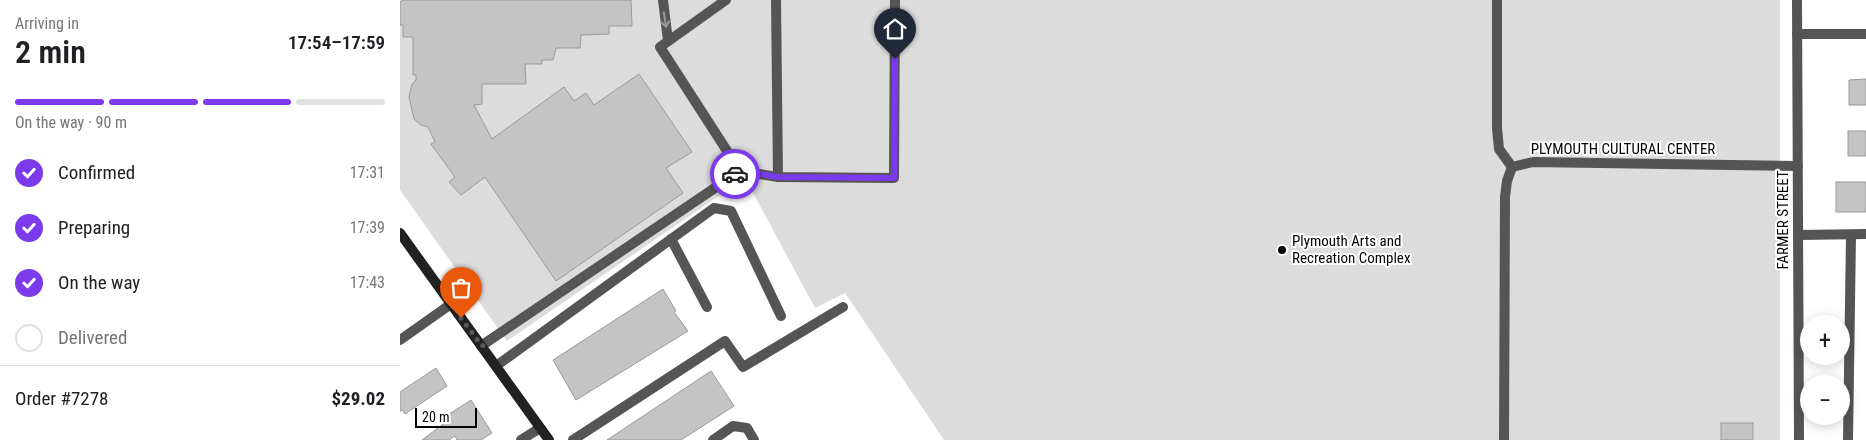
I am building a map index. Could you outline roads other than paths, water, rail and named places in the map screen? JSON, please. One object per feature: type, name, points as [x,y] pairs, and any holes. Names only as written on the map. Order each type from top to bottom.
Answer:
[{"type":"main road","points":[[400,233],[549,440]]},
{"type":"street","points":[[663,0],[668,41]]},
{"type":"street","points":[[726,0],[660,47],[740,171]]},
{"type":"street","points":[[776,0],[778,177]]},
{"type":"street","points":[[482,346],[740,171],[778,177],[894,178],[895,0]]},
{"type":"street","points":[[1497,0],[1497,128],[1499,149],[1512,167]]},
{"type":"street","name":"FARMER STREET","points":[[1797,0],[1799,440]]},
{"type":"street","points":[[1797,34],[1866,34]]},
{"type":"street","name":"PLYMOUTH CULTURAL CENTER","points":[[1504,440],[1505,196],[1507,181],[1512,167],[1533,162],[1798,166]]},
{"type":"street","points":[[496,366],[714,208],[731,211],[781,316]]},
{"type":"street","points":[[1798,235],[1866,234]]},
{"type":"street","points":[[1848,440],[1850,235]]},
{"type":"street","points":[[671,239],[708,307]]},
{"type":"street","points":[[400,340],[451,304]]},
{"type":"street","points":[[573,440],[725,341],[742,367],[843,307]]},
{"type":"street","points":[[713,440],[733,426],[747,428],[754,440]]},
{"type":"street","points":[[521,440],[540,428]]},
{"type":"place","name":"Plymouth Arts and Recreation Complex","points":[[1282,250]]}]
